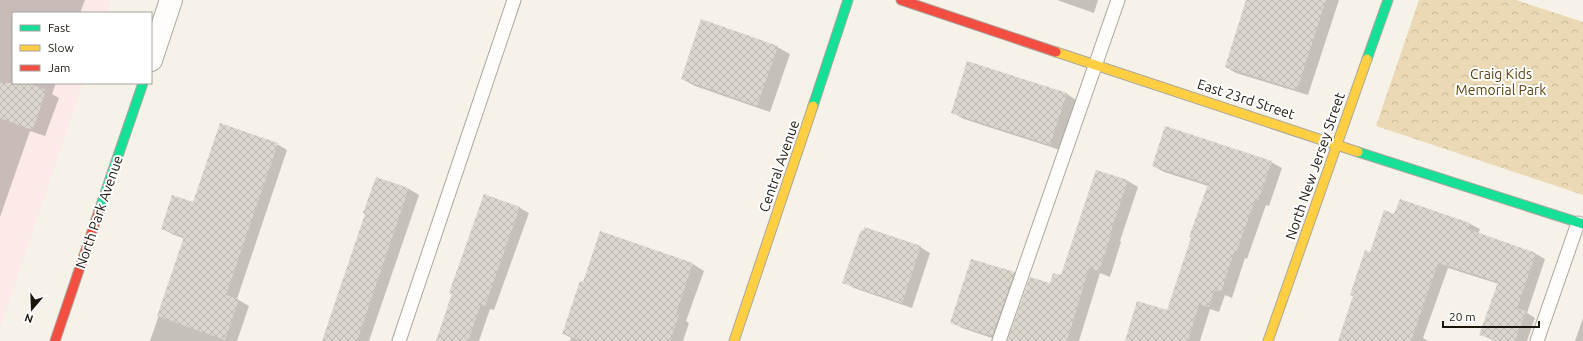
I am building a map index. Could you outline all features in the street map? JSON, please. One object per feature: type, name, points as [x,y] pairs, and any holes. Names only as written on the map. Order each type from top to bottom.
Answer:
[{"type":"street","points":[[152,57],[171,0]]},
{"type":"street","name":"Central Avenue","points":[[734,341],[848,0]]},
{"type":"street","name":"East 23rd Street","points":[[901,0],[1337,145],[1581,223]]},
{"type":"street","name":"North New Jersey Street","points":[[1268,341],[1388,0]]},
{"type":"street","name":"North Park Avenue","points":[[55,341],[143,84]]},
{"type":"lane","points":[[399,341],[514,0]]},
{"type":"lane","points":[[999,341],[1118,0]]},
{"type":"lane","points":[[1537,341],[1581,223]]},
{"type":"shaded area","points":[[0,0],[111,0],[107,12],[12,12],[12,84],[83,84],[0,326]]},
{"type":"green space","name":"Craig Kids Memorial Park","points":[[1419,0],[1516,0],[1583,22],[1583,195],[1376,126]]},
{"type":"building","points":[[1246,0],[1326,0],[1297,90],[1225,67]]},
{"type":"building","points":[[701,19],[778,46],[757,106],[681,79]]},
{"type":"building","points":[[967,61],[1067,93],[1050,145],[951,113]]},
{"type":"building","points":[[0,83],[30,84],[46,90],[33,130],[0,118]]},
{"type":"building","points":[[220,123],[278,143],[226,295],[239,299],[225,340],[157,316],[184,237],[161,229],[172,195],[193,202]]},
{"type":"building","points":[[1165,126],[1272,161],[1258,201],[1255,200],[1236,253],[1234,252],[1221,292],[1214,290],[1209,307],[1199,304],[1188,341],[1125,341],[1137,301],[1167,310],[1191,238],[1189,237],[1208,184],[1152,166]]},
{"type":"building","points":[[1096,170],[1128,180],[1099,271],[1089,268],[1067,341],[1007,341],[1030,277],[1050,283],[1053,273],[1061,275]]},
{"type":"building","points":[[376,177],[409,188],[357,341],[322,341],[365,214],[363,213]]},
{"type":"building","points":[[484,194],[520,207],[485,306],[481,304],[468,341],[436,341],[452,294],[449,293]]},
{"type":"building","points":[[1400,199],[1470,223],[1468,229],[1536,253],[1517,308],[1526,311],[1515,341],[1498,341],[1479,335],[1498,282],[1438,263],[1411,341],[1338,341],[1353,296],[1350,295],[1365,250],[1370,252],[1384,210],[1394,214]]},
{"type":"building","points":[[864,227],[921,246],[902,303],[842,283],[861,230],[863,231]]},
{"type":"building","points":[[600,231],[693,263],[676,314],[679,315],[670,341],[583,341],[562,334],[580,281],[583,282]]},
{"type":"building","points":[[971,259],[1015,272],[992,336],[950,323]]},
{"type":"traffic: fast","points":[[813,106],[848,0]]},
{"type":"traffic: fast","points":[[1367,59],[1388,0]]},
{"type":"traffic: fast","points":[[99,211],[143,84]]},
{"type":"traffic: fast","points":[[1358,152],[1583,224]]},
{"type":"traffic: slow","points":[[1056,52],[1358,152]]},
{"type":"traffic: slow","points":[[1268,341],[1367,59]]},
{"type":"traffic: slow","points":[[734,341],[813,106]]},
{"type":"traffic: jam","points":[[901,0],[1056,52]]},
{"type":"traffic: jam","points":[[55,341],[99,211]]}]
